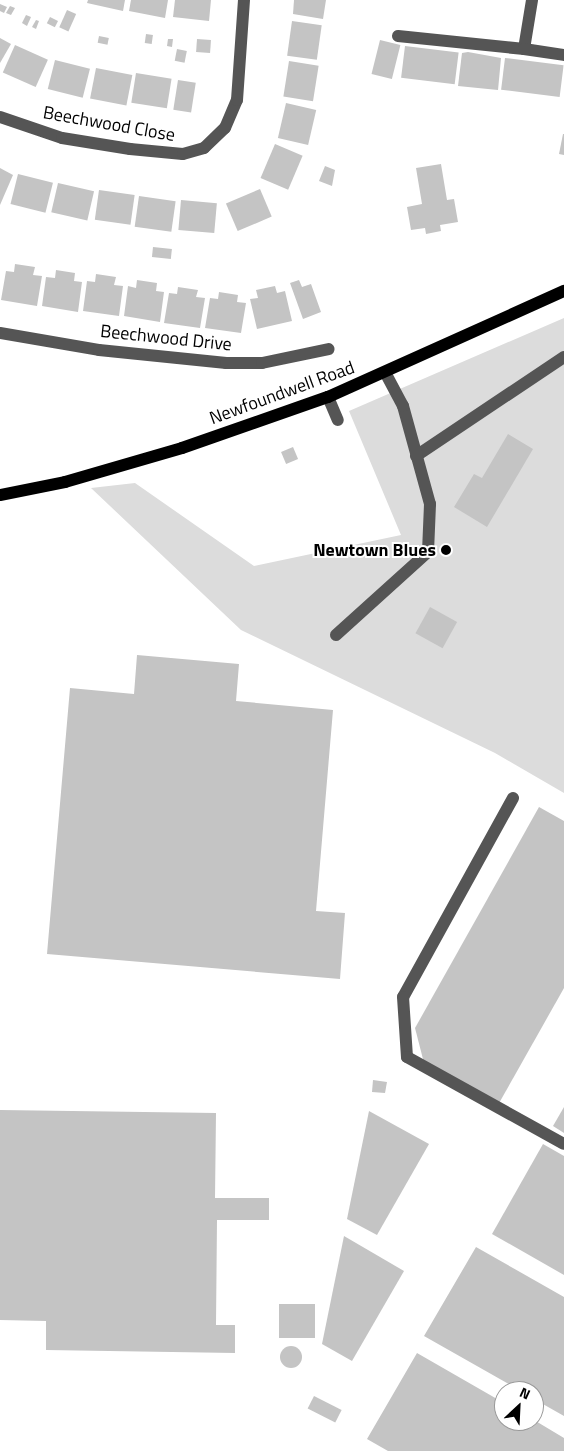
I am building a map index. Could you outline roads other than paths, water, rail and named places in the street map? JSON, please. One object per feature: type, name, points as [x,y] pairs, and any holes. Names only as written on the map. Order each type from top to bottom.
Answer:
[{"type":"main road","name":"Newfoundwell Road","points":[[0,495],[64,482],[182,448],[328,397],[564,291]]},
{"type":"street","name":"Beechwood Close","points":[[0,118],[62,138],[130,149],[183,154],[204,148],[225,128],[237,100],[244,0]]},
{"type":"street","points":[[524,50],[532,0]]},
{"type":"street","points":[[398,36],[564,55]]},
{"type":"street","name":"Beechwood Drive","points":[[0,333],[100,350],[226,363],[262,364],[329,349]]},
{"type":"street","points":[[416,456],[564,357]]},
{"type":"street","points":[[336,635],[428,552],[430,504],[402,406],[385,372]]},
{"type":"street","points":[[328,397],[338,420]]},
{"type":"street","points":[[513,798],[404,997],[407,1057],[564,1144]]},
{"type":"place","name":"Newtown Blues","points":[[446,550]]}]
